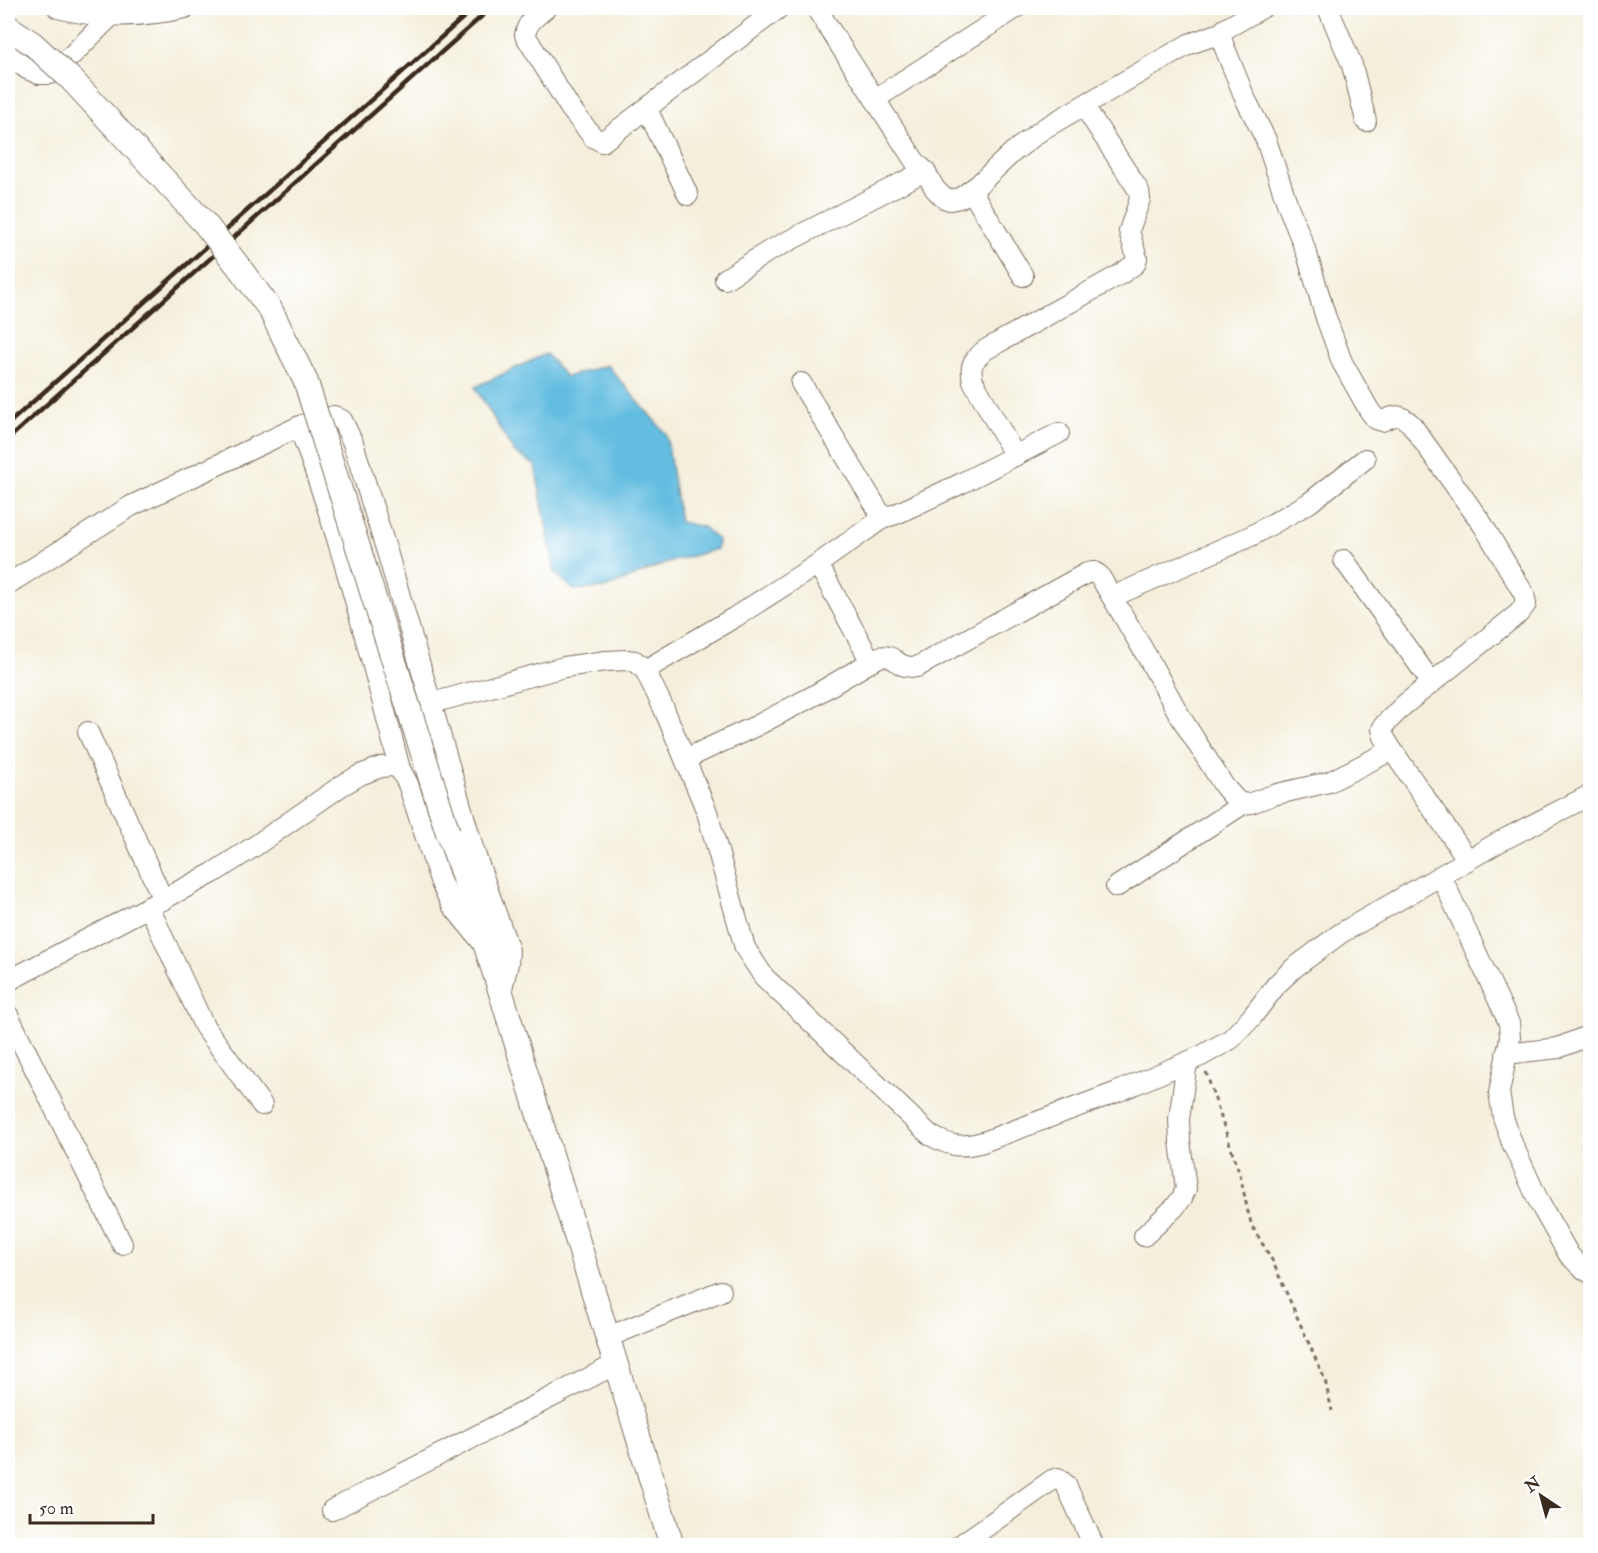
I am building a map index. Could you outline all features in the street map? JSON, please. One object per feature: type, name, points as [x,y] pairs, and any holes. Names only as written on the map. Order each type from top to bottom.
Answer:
[{"type":"main road","points":[[8,27],[33,44],[72,80],[206,225],[270,309],[306,382],[448,833],[501,992],[672,1545]]},
{"type":"street","points":[[58,8],[112,15],[163,13],[185,8]]},
{"type":"street","points":[[546,8],[529,23],[525,35],[570,108],[593,137],[602,142],[779,8]]},
{"type":"street","points":[[816,8],[916,163],[925,171],[935,189],[944,198],[950,200],[960,198],[971,190],[1013,152],[1043,129],[1152,64],[1189,44],[1221,33],[1230,25],[1262,8]]},
{"type":"street","points":[[875,99],[1016,8]]},
{"type":"street","points":[[1328,8],[1352,65],[1366,121]]},
{"type":"street","points":[[8,54],[27,69],[39,74],[50,74],[112,15]]},
{"type":"street","points":[[1221,33],[1245,98],[1266,140],[1307,254],[1342,362],[1376,419],[1382,421],[1396,416],[1404,417],[1411,424],[1483,525],[1524,594],[1526,604],[1519,613],[1404,705],[1382,729],[1392,750],[1468,860]]},
{"type":"street","points":[[1015,456],[973,381],[971,371],[973,361],[985,350],[1121,274],[1135,264],[1137,258],[1129,231],[1140,199],[1139,191],[1084,106]]},
{"type":"street","points":[[647,109],[688,195]]},
{"type":"street","points":[[724,279],[769,251],[925,171]]},
{"type":"street","points":[[971,190],[1023,276]]},
{"type":"street","points":[[801,383],[883,518]]},
{"type":"street","points":[[8,584],[131,506],[299,427],[334,416],[342,420],[353,443],[388,555],[474,851],[509,950],[501,992]]},
{"type":"street","points":[[299,427],[316,472],[364,631],[400,769],[408,784],[441,883],[452,905],[486,946]]},
{"type":"street","points":[[645,670],[735,617],[818,564],[883,518],[928,499],[1059,434]]},
{"type":"street","points":[[1112,597],[1251,536],[1309,503],[1365,459]]},
{"type":"street","points":[[1344,560],[1432,682]]},
{"type":"street","points":[[818,564],[872,662]]},
{"type":"street","points":[[685,759],[758,725],[885,656],[917,668],[1087,573],[1094,572],[1099,575],[1180,716],[1224,786],[1236,800],[1243,804]]},
{"type":"street","points":[[432,703],[564,667],[635,661],[645,670],[664,708],[707,812],[745,948],[754,963],[764,977],[930,1135],[943,1143],[965,1147],[1117,1092],[1194,1059],[1231,1039],[1251,1018],[1277,984],[1294,968],[1341,933],[1499,842],[1590,795]]},
{"type":"street","points":[[88,732],[204,1026],[262,1106]]},
{"type":"street","points":[[1116,887],[1243,804],[1329,782],[1392,750]]},
{"type":"street","points":[[8,981],[213,873],[360,775],[381,767],[392,766],[400,769]]},
{"type":"street","points":[[1441,876],[1509,1023],[1510,1038],[1499,1093],[1503,1117],[1512,1143],[1546,1214],[1569,1255],[1590,1273]]},
{"type":"street","points":[[8,1015],[122,1244]]},
{"type":"street","points":[[1506,1054],[1558,1048],[1590,1035]]},
{"type":"street","points":[[1144,1236],[1174,1208],[1186,1189],[1179,1119],[1194,1059]]},
{"type":"street","points":[[608,1337],[721,1291]]},
{"type":"street","points":[[332,1510],[616,1365]]},
{"type":"street","points":[[959,1545],[1058,1478],[1066,1485],[1094,1545]]},
{"type":"path","points":[[1194,1059],[1240,1175],[1252,1226],[1272,1260],[1325,1380],[1332,1412]]},
{"type":"water","points":[[546,354],[566,377],[607,365],[666,434],[680,522],[703,527],[718,540],[717,549],[666,563],[605,588],[574,590],[555,573],[535,465],[514,452],[475,387]]},
{"type":"railway","points":[[8,424],[474,8]]},
{"type":"railway","points":[[8,439],[491,8]]}]
